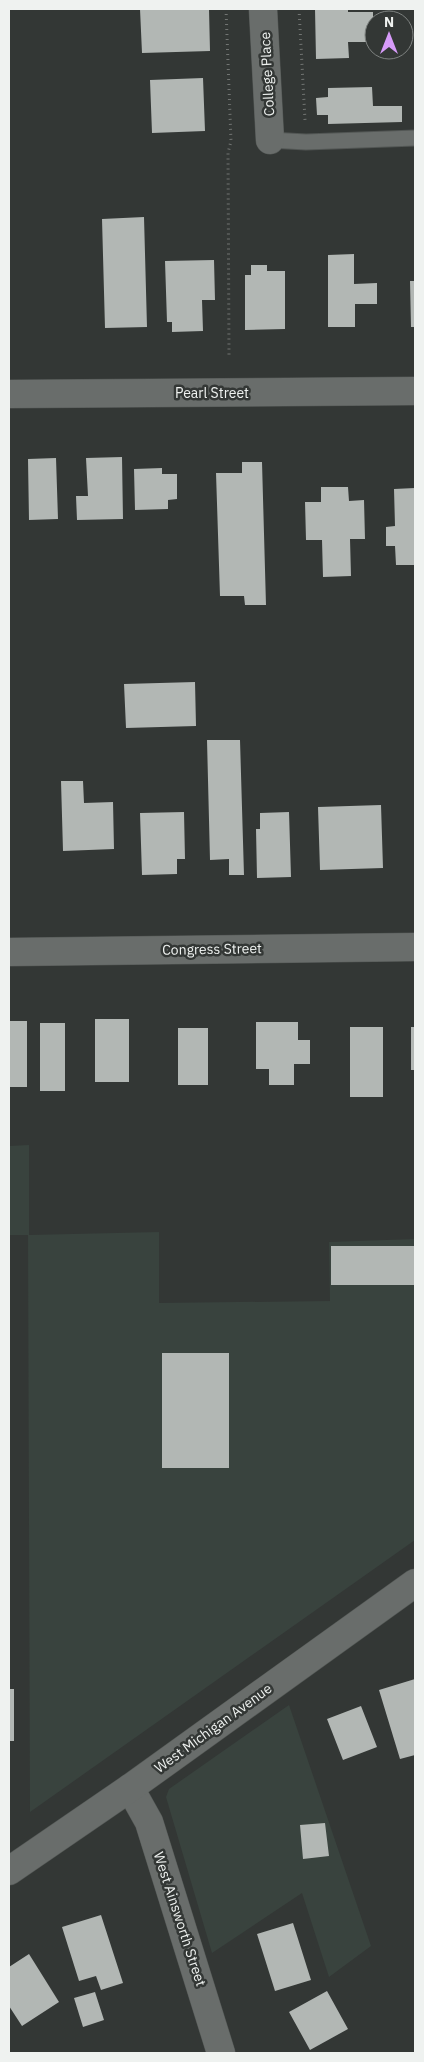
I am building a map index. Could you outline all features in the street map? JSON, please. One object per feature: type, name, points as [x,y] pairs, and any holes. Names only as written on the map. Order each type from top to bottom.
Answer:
[{"type":"street","name":"College Place","points":[[263,9],[270,140]]},
{"type":"street","name":"Pearl Street","points":[[9,394],[415,391]]},
{"type":"street","name":"Congress Street","points":[[9,952],[415,947]]},
{"type":"street","name":"West Michigan Avenue","points":[[9,1871],[130,1788],[415,1582]]},
{"type":"street","name":"West Ainsworth Street","points":[[130,1788],[149,1822],[221,2053]]},
{"type":"lane","points":[[270,140],[306,142],[415,138]]},
{"type":"path","points":[[226,9],[232,141],[228,152],[229,355]]},
{"type":"path","points":[[299,9],[306,142]]},
{"type":"shaded area","points":[[29,1145],[29,1235],[159,1232],[159,1303],[330,1301],[329,1242],[415,1239],[415,1540],[30,1812],[28,1235],[9,1235],[9,1146]]},
{"type":"shaded area","points":[[289,1705],[371,1946],[329,1977],[302,1893],[212,1953],[166,1797],[169,1789]]},
{"type":"building","points":[[140,9],[209,9],[210,51],[142,53]]},
{"type":"building","points":[[315,9],[348,9],[348,12],[364,12],[364,42],[348,42],[349,58],[316,59]]},
{"type":"building","points":[[203,78],[205,131],[152,133],[150,80]]},
{"type":"building","points":[[372,87],[373,106],[402,106],[402,122],[328,124],[328,115],[317,115],[316,98],[328,97],[328,88]]},
{"type":"building","points":[[144,217],[147,327],[105,328],[102,219]]},
{"type":"building","points":[[354,254],[354,284],[377,283],[377,304],[355,304],[355,327],[328,327],[328,255]]},
{"type":"building","points":[[214,260],[215,300],[202,300],[203,331],[172,332],[172,322],[167,322],[165,261]]},
{"type":"building","points":[[251,265],[267,265],[267,271],[285,271],[285,329],[245,330],[245,275],[251,275]]},
{"type":"building","points":[[410,281],[415,281],[415,327],[411,327]]},
{"type":"building","points":[[122,457],[123,519],[77,520],[76,496],[88,496],[86,458]]},
{"type":"building","points":[[56,458],[58,519],[29,520],[28,459]]},
{"type":"building","points":[[242,462],[262,462],[266,605],[245,605],[244,596],[220,596],[216,473],[242,473]]},
{"type":"building","points":[[162,468],[162,474],[177,474],[177,499],[168,500],[168,509],[135,510],[134,469]]},
{"type":"building","points":[[321,487],[348,487],[349,501],[364,500],[365,539],[350,539],[351,576],[323,577],[322,540],[306,540],[305,502],[321,502]]},
{"type":"building","points":[[415,488],[415,565],[396,565],[395,546],[386,546],[386,527],[395,526],[394,489]]},
{"type":"building","points":[[195,682],[196,726],[126,728],[124,684]]},
{"type":"building","points":[[207,740],[240,740],[244,875],[229,875],[229,859],[210,860]]},
{"type":"building","points":[[61,781],[83,781],[84,803],[113,802],[114,849],[63,851]]},
{"type":"building","points":[[381,805],[383,868],[320,870],[318,807]]},
{"type":"building","points":[[184,812],[185,859],[177,859],[177,874],[142,875],[140,813]]},
{"type":"building","points":[[289,812],[291,877],[257,878],[256,829],[260,829],[260,813]]},
{"type":"building","points":[[95,1019],[129,1019],[129,1082],[95,1082]]},
{"type":"building","points":[[9,1021],[27,1021],[27,1087],[9,1087]]},
{"type":"building","points":[[256,1022],[298,1022],[298,1040],[310,1040],[310,1064],[294,1064],[294,1085],[269,1085],[269,1069],[256,1069]]},
{"type":"building","points":[[40,1023],[65,1023],[65,1091],[40,1091]]},
{"type":"building","points":[[350,1027],[383,1027],[383,1097],[350,1097]]},
{"type":"building","points":[[411,1027],[415,1027],[415,1070],[411,1070]]},
{"type":"building","points":[[178,1028],[208,1028],[208,1085],[178,1085]]},
{"type":"building","points":[[331,1246],[415,1246],[415,1285],[331,1285]]},
{"type":"building","points":[[162,1353],[229,1353],[229,1468],[162,1468]]},
{"type":"building","points":[[415,1679],[415,1755],[400,1759],[379,1690]]},
{"type":"building","points":[[9,1689],[14,1689],[14,1741],[9,1741]]},
{"type":"building","points":[[361,1706],[377,1747],[343,1760],[327,1719]]},
{"type":"building","points":[[325,1823],[329,1856],[303,1859],[300,1825]]},
{"type":"building","points":[[101,1915],[123,1983],[101,1990],[96,1976],[79,1981],[62,1927]]},
{"type":"building","points":[[293,1923],[311,1980],[275,1991],[257,1934]]},
{"type":"building","points":[[29,1954],[59,2002],[22,2026],[9,2006],[9,1967]]},
{"type":"building","points":[[327,1991],[348,2029],[310,2050],[289,2012]]},
{"type":"building","points":[[95,1992],[104,2020],[83,2027],[74,1998]]}]
